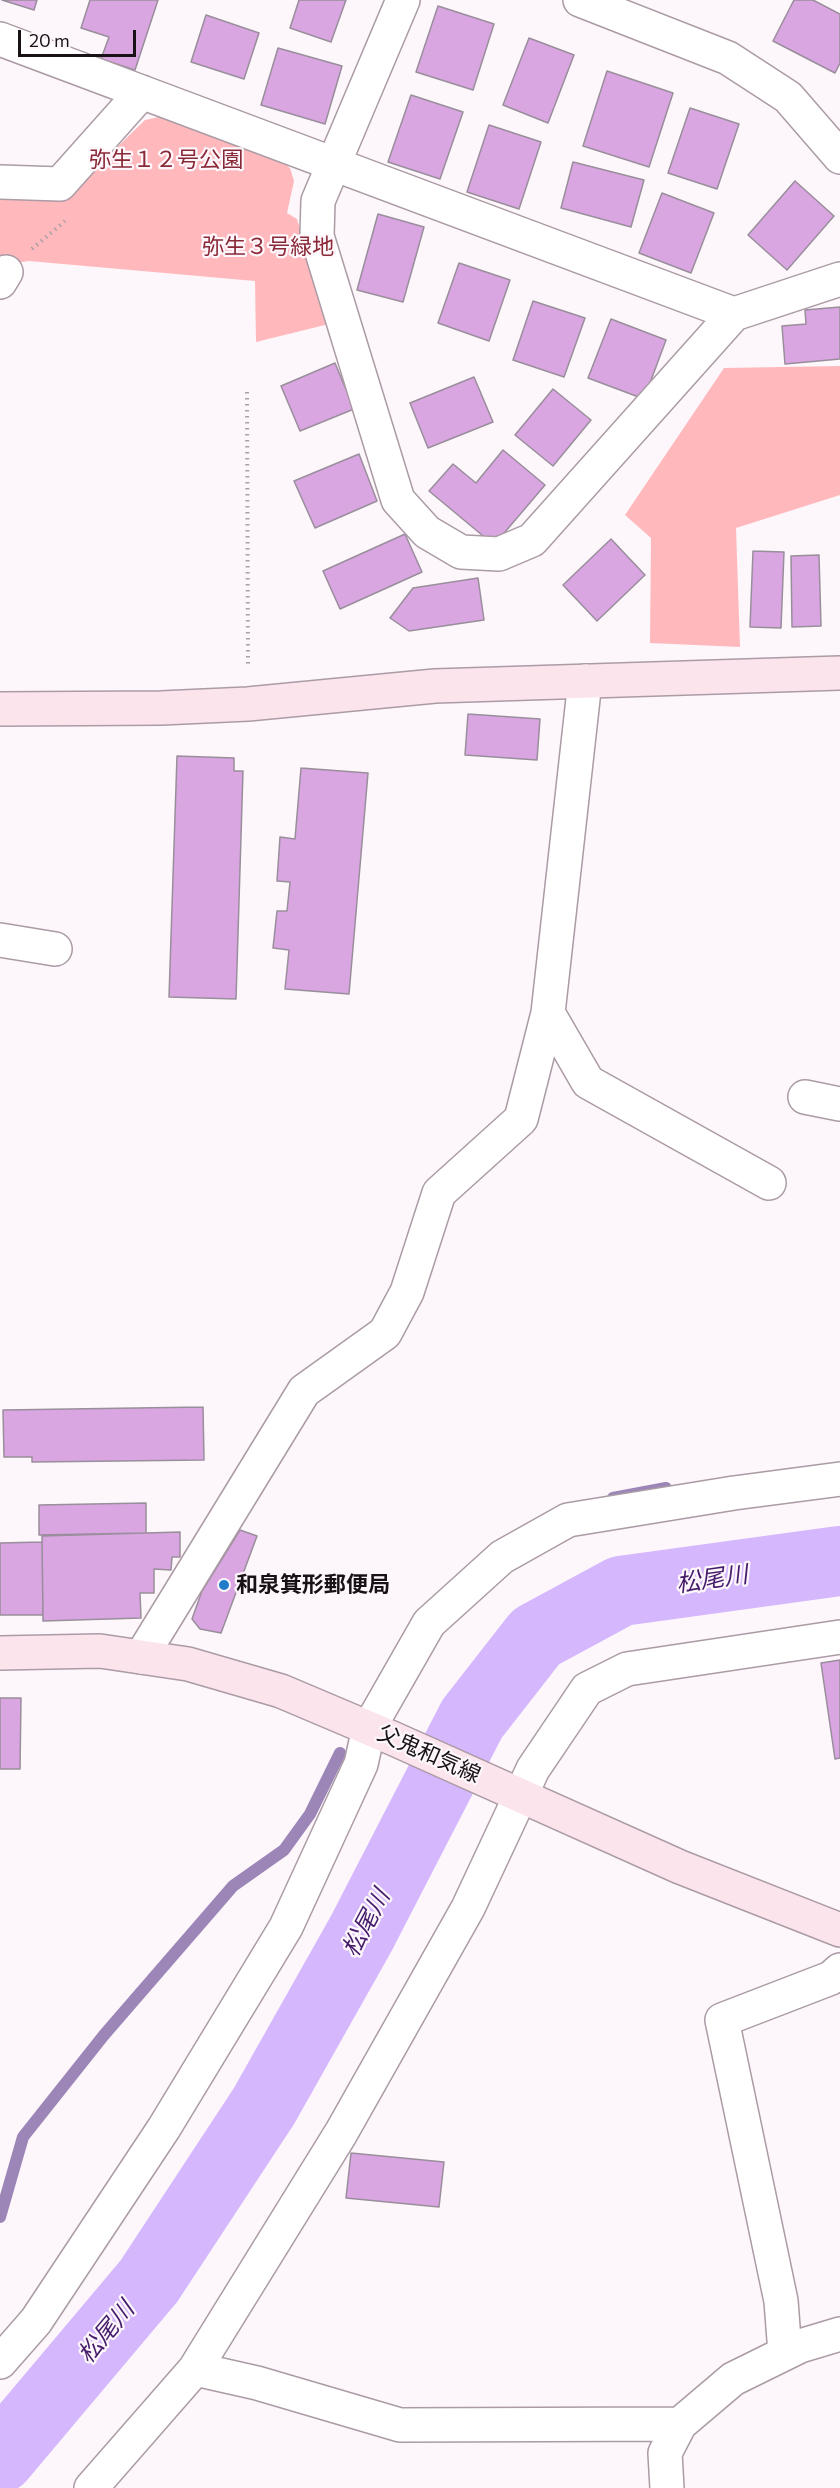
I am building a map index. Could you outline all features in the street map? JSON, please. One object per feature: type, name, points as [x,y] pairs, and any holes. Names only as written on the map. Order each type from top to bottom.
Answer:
[{"type":"main road","points":[[0,709],[161,708],[249,704],[435,686],[840,672]]},
{"type":"main road","name":"父鬼和気線","points":[[0,1653],[100,1651],[188,1664],[281,1691],[381,1733],[680,1867],[840,1930]]},
{"type":"street","points":[[402,0],[318,201],[317,236],[398,500],[427,532],[461,552],[499,554],[532,540],[734,314],[840,279]]},
{"type":"street","points":[[580,0],[729,58],[788,97],[840,157]]},
{"type":"street","points":[[0,39],[734,314]]},
{"type":"street","points":[[0,182],[60,184],[142,93]]},
{"type":"street","points":[[141,1657],[304,1391],[385,1333],[407,1292],[439,1193],[521,1119],[548,1013],[585,681]]},
{"type":"street","points":[[0,940],[55,949]]},
{"type":"street","points":[[548,1013],[588,1082],[769,1183]]},
{"type":"street","points":[[805,1097],[840,1104]]},
{"type":"street","points":[[0,2362],[36,2321],[164,2128],[286,1927],[361,1764],[381,1733],[429,1623],[502,1557],[568,1520],[734,1493],[840,1479]]},
{"type":"street","points":[[91,2488],[195,2368],[341,2133],[468,1908],[513,1792],[533,1769],[587,1689],[627,1669],[840,1637]]},
{"type":"street","points":[[785,2353],[781,2301],[722,2020],[831,1978],[840,1970]]},
{"type":"street","points":[[667,2488],[664,2453],[680,2424],[733,2379],[800,2346],[840,2334]]},
{"type":"street","points":[[195,2368],[257,2382],[400,2425],[680,2424]]},
{"type":"path","points":[[3,277],[71,216]]},
{"type":"path","points":[[247,392],[249,704]]},
{"type":"green space","name":"弥生３号緑地","points":[[168,115],[275,156],[290,168],[294,181],[287,213],[297,219],[329,324],[256,342],[255,281],[29,261],[0,265],[0,197],[68,195],[145,120]]},
{"type":"green space","points":[[840,366],[840,495],[736,528],[740,647],[650,643],[651,538],[625,515],[724,368]]},
{"type":"building","points":[[2,0],[37,0],[34,10]]},
{"type":"building","points":[[90,0],[158,0],[135,70],[101,59],[109,37],[81,28]]},
{"type":"building","points":[[299,0],[346,0],[331,42],[290,28]]},
{"type":"building","points":[[794,0],[813,0],[840,14],[840,63],[835,73],[773,41]]},
{"type":"building","points":[[438,6],[494,24],[473,90],[416,72]]},
{"type":"building","points":[[206,15],[259,33],[244,79],[191,62]]},
{"type":"building","points":[[529,38],[574,55],[548,123],[503,105]]},
{"type":"building","points":[[278,48],[342,66],[325,124],[261,105]]},
{"type":"building","points":[[607,71],[673,93],[649,167],[583,146]]},
{"type":"building","points":[[411,95],[463,112],[440,179],[388,162]]},
{"type":"building","points":[[690,108],[739,124],[717,189],[668,173]]},
{"type":"building","points":[[489,125],[541,142],[519,209],[467,192]]},
{"type":"building","points":[[573,162],[644,180],[631,227],[561,208]]},
{"type":"building","points":[[795,181],[834,216],[787,270],[748,235]]},
{"type":"building","points":[[662,193],[714,213],[691,273],[639,253]]},
{"type":"building","points":[[378,214],[424,227],[403,302],[357,290]]},
{"type":"building","points":[[459,263],[510,280],[489,341],[438,323]]},
{"type":"building","points":[[533,301],[585,318],[564,377],[513,360]]},
{"type":"building","points":[[840,307],[840,359],[785,364],[782,326],[806,324],[805,310]]},
{"type":"building","points":[[611,319],[666,340],[644,399],[588,378]]},
{"type":"building","points":[[335,363],[354,409],[300,431],[281,386]]},
{"type":"building","points":[[474,377],[493,422],[428,448],[410,403]]},
{"type":"building","points":[[553,389],[591,420],[553,466],[515,435]]},
{"type":"building","points":[[503,450],[545,485],[494,545],[429,491],[453,464],[476,483]]},
{"type":"building","points":[[359,454],[377,501],[315,528],[294,481]]},
{"type":"building","points":[[405,534],[422,572],[340,609],[323,571]]},
{"type":"building","points":[[611,539],[645,575],[597,621],[563,585]]},
{"type":"building","points":[[753,551],[784,552],[781,628],[750,627]]},
{"type":"building","points":[[819,555],[821,626],[792,627],[791,556]]},
{"type":"building","points":[[478,578],[484,620],[409,631],[390,618],[413,588]]},
{"type":"building","points":[[468,714],[540,719],[537,760],[465,755]]},
{"type":"building","points":[[177,756],[234,758],[234,771],[243,771],[236,999],[169,997]]},
{"type":"building","points":[[301,768],[368,773],[349,994],[285,989],[289,950],[273,948],[277,911],[287,911],[290,882],[277,881],[280,837],[295,839]]},
{"type":"building","points":[[203,1407],[204,1460],[32,1462],[32,1457],[4,1457],[3,1410]]},
{"type":"building","points":[[146,1503],[146,1533],[39,1535],[39,1505]]},
{"type":"building","points":[[240,1530],[257,1536],[221,1633],[200,1629],[192,1619],[202,1591]]},
{"type":"building","points":[[180,1532],[180,1557],[172,1557],[171,1570],[154,1569],[154,1593],[140,1593],[141,1618],[43,1621],[42,1536]]},
{"type":"building","points":[[42,1542],[43,1615],[0,1615],[0,1543]]},
{"type":"building","points":[[840,1660],[840,1758],[835,1759],[821,1663]]},
{"type":"building","points":[[0,1698],[21,1698],[20,1769],[0,1769]]},
{"type":"building","points":[[351,2153],[444,2162],[439,2207],[346,2198]]},
{"type":"waterway","points":[[613,1498],[666,1488]]},
{"type":"waterway","name":"松尾川","points":[[0,2458],[149,2281],[264,2106],[361,1934],[472,1719],[536,1637],[621,1591],[840,1561]]},
{"type":"waterway","points":[[0,2217],[23,2137],[104,2035],[233,1886],[284,1850],[310,1814],[340,1753]]},
{"type":"place","name":"和泉箕形郵便局","points":[[224,1585]]},
{"type":"park label","name":"弥生１２号公園","points":[[166,160]]}]
